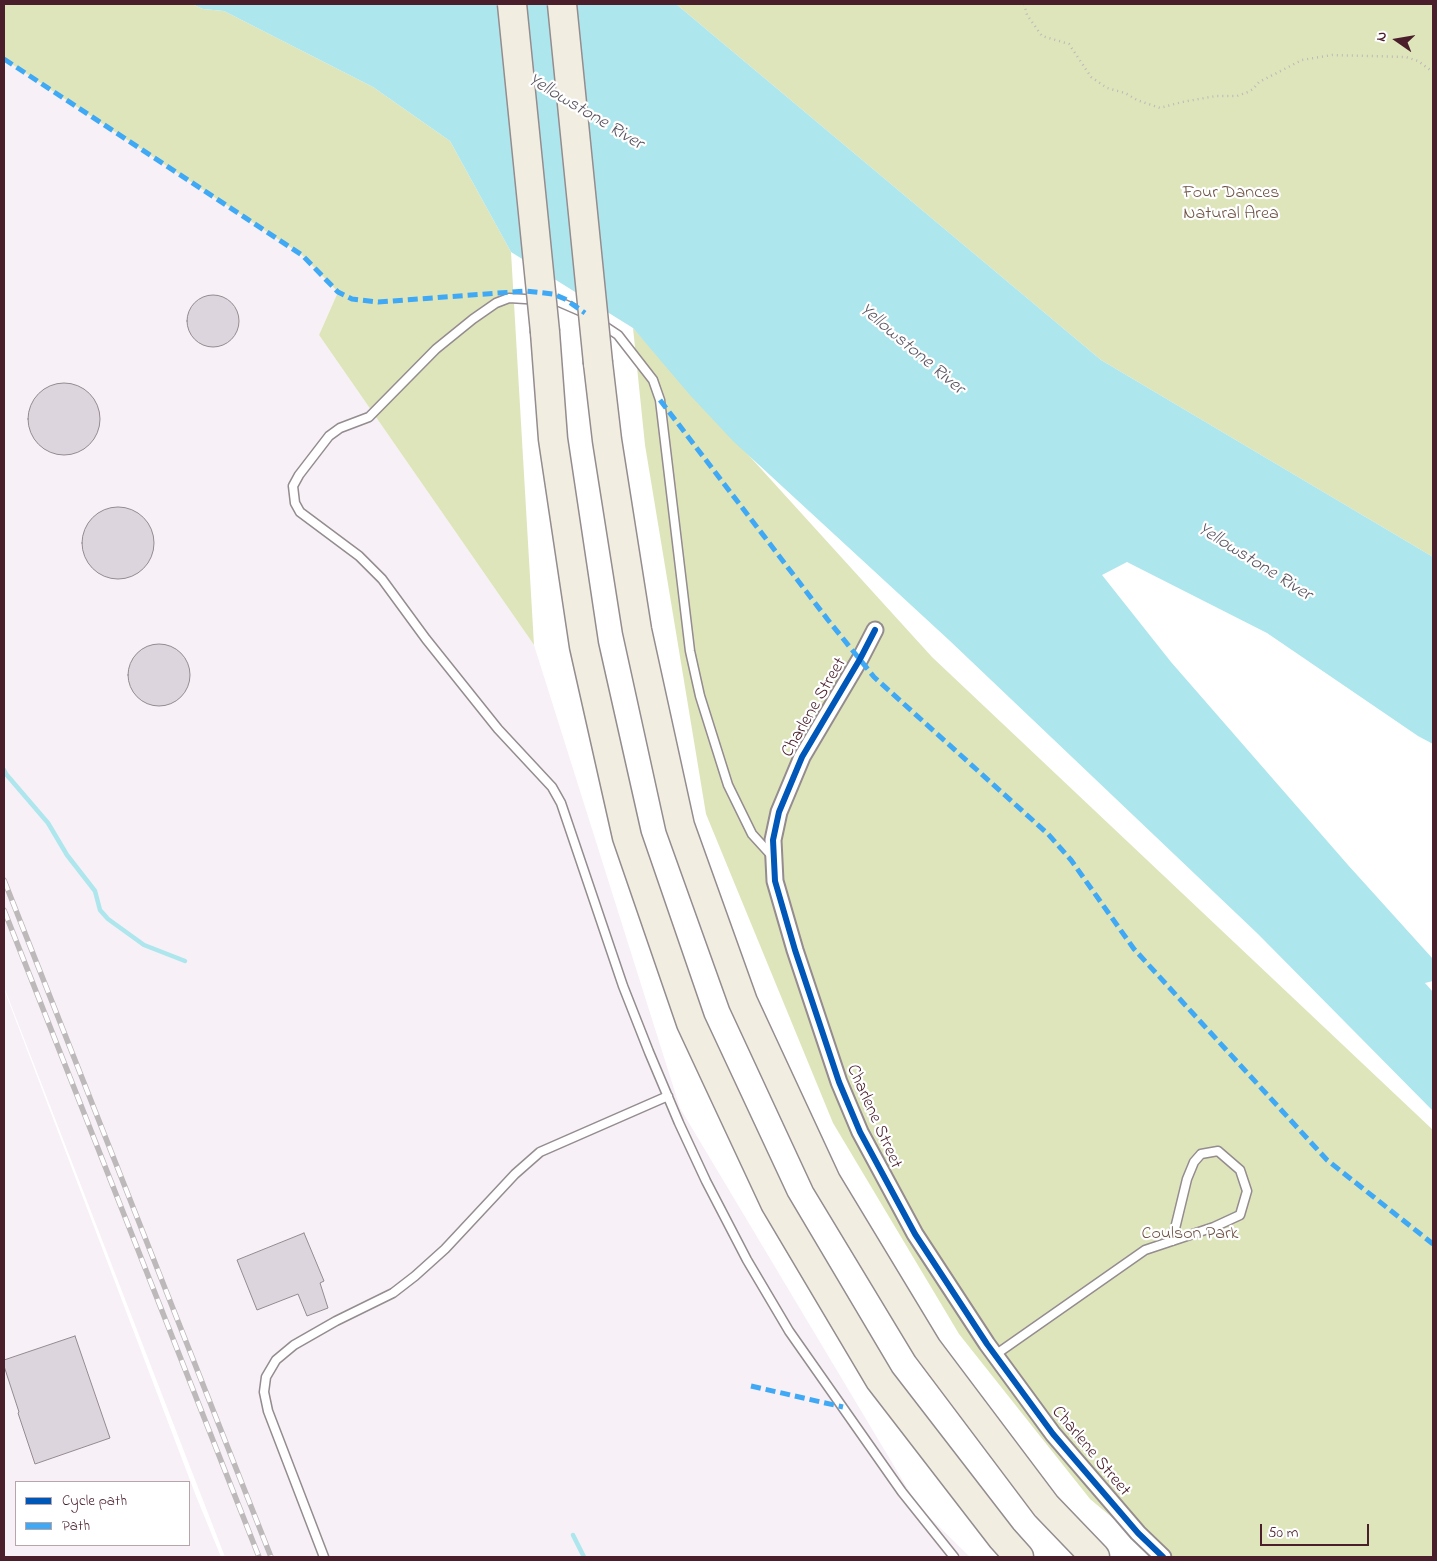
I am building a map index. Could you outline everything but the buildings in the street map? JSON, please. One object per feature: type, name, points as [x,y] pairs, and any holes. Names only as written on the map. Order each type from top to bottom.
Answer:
[{"type":"highway","points":[[512,4],[545,332],[553,439],[584,646],[627,837],[690,1023],[775,1203],[880,1380],[1002,1538],[1019,1557]]},
{"type":"highway","points":[[562,4],[607,440],[637,630],[680,826],[743,1002],[826,1181],[927,1348],[1046,1506],[1095,1557]]},
{"type":"street","name":"Charlene Street","points":[[874,630],[860,659],[802,757],[779,812],[773,840],[775,881],[795,950],[839,1082],[860,1132],[915,1234],[995,1356],[1053,1434],[1138,1533],[1163,1557]]},
{"type":"lane","points":[[774,858],[752,834],[728,785],[700,696],[690,651],[660,400],[652,380],[618,335],[586,313],[557,301],[509,298],[496,303],[436,349],[369,417],[340,428],[329,436],[299,475],[293,486],[295,503],[300,512],[360,556],[382,579],[426,639],[498,729],[552,787],[561,803],[623,986],[702,1173],[733,1234],[789,1331],[902,1492],[954,1557]]},
{"type":"lane","points":[[324,1557],[268,1411],[264,1392],[266,1377],[276,1360],[294,1345],[336,1321],[393,1294],[445,1249],[515,1174],[540,1152],[668,1096]]},
{"type":"lane","points":[[995,1356],[1145,1250],[1172,1241],[1214,1227],[1240,1215],[1247,1192],[1240,1170],[1218,1151],[1201,1154],[1194,1162],[1187,1180],[1172,1241]]},
{"type":"path","points":[[1024,4],[1027,15],[1042,36],[1069,44],[1091,77],[1107,88],[1125,93],[1137,100],[1160,108],[1216,96],[1242,94],[1253,89],[1259,82],[1302,60],[1332,55],[1406,57],[1418,60],[1433,72]]},
{"type":"shaded area","points":[[4,59],[302,255],[338,292],[319,335],[534,645],[680,1108],[918,1506],[970,1557],[225,1557],[4,987]]},
{"type":"shaded area","points":[[4,989],[196,1496],[221,1557],[4,1557]]},
{"type":"green space","points":[[4,4],[192,4],[203,9],[224,11],[373,87],[450,141],[511,252],[534,645],[319,335],[338,292],[302,255],[4,59]]},
{"type":"green space","name":"Four Dances Natural Area","points":[[676,4],[1433,4],[1433,557],[1101,360]]},
{"type":"green space","name":"Coulson Park","points":[[633,328],[932,657],[1433,1130],[1433,1557],[1159,1557],[1090,1499],[959,1334],[833,1123],[706,814],[645,445]]},
{"type":"water","name":"Yellowstone River","points":[[192,4],[676,4],[1101,360],[1433,557],[1433,744],[1418,736],[1267,633],[1127,562],[1102,575],[1171,662],[1348,865],[1433,959],[1433,981],[1425,983],[1433,992],[1433,1111],[1258,934],[950,641],[733,441],[689,394],[633,328],[511,252],[450,141],[373,87],[224,11],[203,9]]},
{"type":"waterway","points":[[4,770],[48,823],[67,855],[95,891],[100,910],[108,919],[144,945],[185,961]]},
{"type":"waterway","points":[[573,1535],[584,1557]]},
{"type":"railway","points":[[4,880],[271,1557]]},
{"type":"railway","points":[[4,910],[259,1557]]},
{"type":"marked path","points":[[4,59],[302,255],[338,292],[352,299],[378,302],[526,291],[553,294],[565,299],[585,313]]},
{"type":"marked path","points":[[660,400],[828,620],[874,677],[1048,834],[1071,860],[1134,949],[1327,1160],[1433,1244]]},
{"type":"marked path","points":[[751,1386],[843,1407]]},
{"type":"cycle path","points":[[875,630],[802,757],[779,812],[773,840],[775,881],[795,950],[839,1082],[860,1132],[915,1234],[987,1344],[1053,1434],[1138,1533],[1163,1557]]}]
